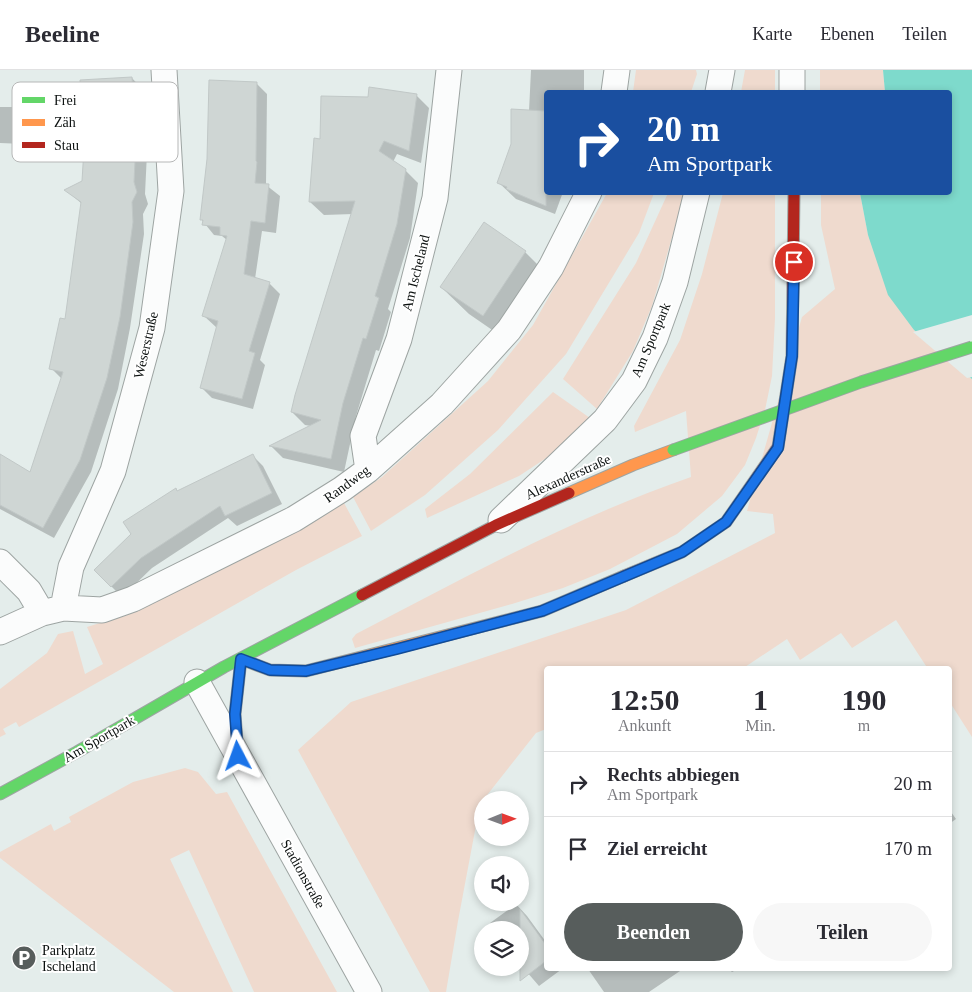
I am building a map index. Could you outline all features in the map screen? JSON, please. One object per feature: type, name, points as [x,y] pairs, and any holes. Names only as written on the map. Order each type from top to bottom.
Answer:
[{"type":"main road","points":[[241,659],[270,670],[306,671],[542,611],[682,552],[726,522],[778,448],[792,356],[794,195]]},
{"type":"main road","name":"Alexanderstraße","points":[[197,682],[322,615],[496,526],[633,465],[860,382],[972,347]]},
{"type":"main road","name":"Stadionstraße","points":[[238,756],[235,714],[241,659]]},
{"type":"main road","name":"Am Sportpark","points":[[0,794],[78,752],[197,682]]},
{"type":"street","name":"Am Ischeland","points":[[368,470],[363,436],[399,339],[435,198],[449,70]]},
{"type":"street","points":[[614,90],[618,70]]},
{"type":"street","points":[[718,90],[722,70]]},
{"type":"street","points":[[792,70],[792,90]]},
{"type":"street","name":"Weserstraße","points":[[52,610],[113,471],[152,328],[171,191],[169,162]]},
{"type":"street","name":"Randweg","points":[[0,632],[52,610],[102,610],[133,599],[294,519],[368,470],[442,404],[509,330],[551,267],[587,195]]},
{"type":"street","name":"Am Sportpark","points":[[496,526],[605,420],[634,381],[655,338],[675,282],[696,195]]},
{"type":"street","points":[[0,562],[29,591],[52,610]]},
{"type":"street","name":"Stadionstraße","points":[[197,682],[369,992]]},
{"type":"shaded area","points":[[636,70],[696,70],[697,74],[692,90],[633,90]]},
{"type":"shaded area","points":[[745,70],[775,70],[775,90],[741,90]]},
{"type":"shaded area","points":[[820,70],[883,70],[885,90],[820,90]]},
{"type":"shaded area","points":[[883,70],[972,70],[972,379],[914,330],[888,295],[868,235],[860,195],[952,195],[952,90],[885,90]]},
{"type":"shaded area","points":[[606,195],[653,195],[639,233],[566,354],[498,430],[425,495],[371,531],[353,497],[382,477],[488,381],[533,325]]},
{"type":"shaded area","points":[[667,195],[684,195],[652,306],[633,351],[597,409],[563,379],[636,263]]},
{"type":"shaded area","points":[[722,195],[775,195],[775,318],[772,376],[765,410],[745,465],[722,496],[677,534],[610,569],[563,588],[512,604],[355,648],[352,639],[356,634],[479,570],[605,510],[691,477],[686,411],[635,432],[634,426],[680,340],[702,274]]},
{"type":"shaded area","points":[[821,195],[860,195],[868,235],[914,330],[972,379],[972,737],[952,706],[952,666],[926,666],[896,620],[852,648],[841,633],[800,660],[787,639],[746,666],[544,666],[544,730],[536,733],[490,791],[474,791],[474,836],[446,992],[430,992],[298,750],[351,702],[626,610],[775,533],[773,514],[747,511],[802,317],[835,289],[821,225]]},
{"type":"shaded area","points":[[553,392],[590,418],[563,447],[519,476],[427,518],[425,509],[470,474]]},
{"type":"shaded area","points":[[344,503],[362,536],[296,570],[19,727],[16,722],[3,729],[6,734],[0,737],[0,689],[47,653],[58,634],[73,631],[85,674],[103,664],[87,627],[122,616]]},
{"type":"shaded area","points":[[185,768],[198,772],[216,794],[227,792],[337,992],[254,992],[189,850],[170,859],[233,992],[174,992],[0,858],[0,852],[51,824],[54,831],[71,822],[69,817],[133,782]]},
{"type":"pier","points":[[972,315],[972,377],[967,378],[913,332]]},
{"type":"building","points":[[132,77],[132,82],[80,82],[80,80]]},
{"type":"building","points":[[209,80],[257,82],[257,162],[255,183],[269,184],[265,223],[251,221],[244,274],[270,282],[249,351],[255,353],[242,399],[200,388],[218,321],[202,316],[227,236],[220,235],[220,227],[202,225],[203,220],[200,220],[207,159]]},
{"type":"building","points":[[369,87],[417,94],[409,151],[384,141],[379,151],[406,169],[397,224],[375,296],[379,298],[366,339],[363,338],[343,403],[331,459],[269,446],[321,420],[291,412],[355,201],[309,202],[314,138],[320,139],[321,96],[368,97]]},
{"type":"building","points":[[511,109],[544,111],[544,195],[546,195],[546,206],[506,189],[507,187],[497,183],[511,144]]},
{"type":"building","points":[[83,162],[135,162],[134,182],[137,192],[132,202],[133,222],[120,317],[107,378],[80,460],[43,528],[0,505],[0,454],[30,472],[63,372],[49,369],[60,318],[65,319],[81,202],[64,190],[82,181]]},
{"type":"building","points":[[484,222],[526,251],[483,316],[440,287]]},
{"type":"building","points":[[253,454],[272,493],[225,516],[220,506],[141,558],[111,587],[94,570],[131,534],[123,522],[176,488],[177,491]]},
{"type":"building","points":[[521,911],[529,921],[520,921]]},
{"type":"building","points":[[529,921],[544,942],[544,963],[529,974]]},
{"type":"building","points":[[520,976],[526,976],[520,981]]},
{"type":"traffic: fast","points":[[673,450],[861,382],[972,347]]},
{"type":"traffic: fast","points":[[0,794],[224,667],[362,595]]},
{"type":"traffic: slow","points":[[569,493],[673,450]]},
{"type":"traffic: slow","points":[[241,659],[270,670],[306,671],[542,611],[624,576]]},
{"type":"traffic: slow","points":[[238,756],[235,714],[241,659]]},
{"type":"traffic: jam","points":[[624,576],[682,552],[726,522],[778,447],[792,356],[794,195]]},
{"type":"traffic: jam","points":[[362,595],[496,525],[569,493]]},
{"type":"place","name":"Parkplatz Ischeland","points":[[24,958]]},
{"type":"route","points":[[238,756],[235,714],[241,659],[270,670],[306,671],[542,611],[682,552],[726,522],[778,448],[792,356],[794,262]]}]
